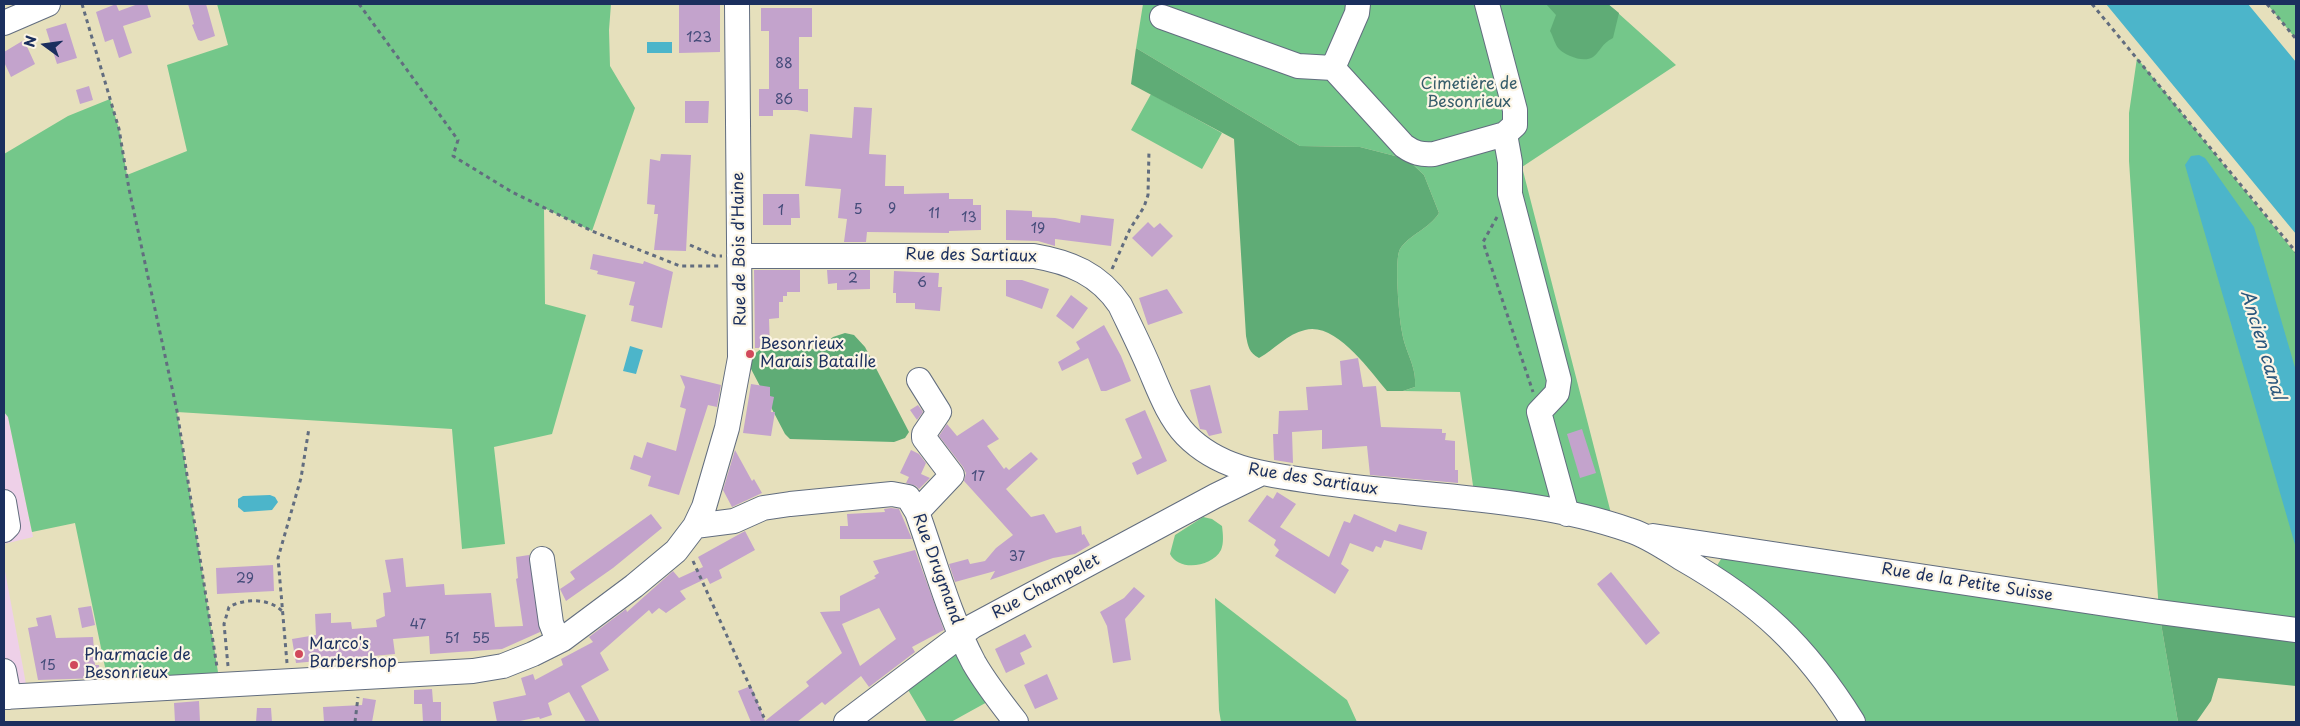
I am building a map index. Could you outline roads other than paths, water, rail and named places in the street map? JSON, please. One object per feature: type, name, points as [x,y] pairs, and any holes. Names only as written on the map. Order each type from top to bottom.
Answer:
[{"type":"street","points":[[4,23],[48,4]]},
{"type":"street","name":"Rue de Bois d'Haine","points":[[6,697],[473,671],[503,666],[558,641],[634,586],[689,535],[704,507],[725,436],[736,384],[741,333],[737,4]]},
{"type":"street","points":[[1333,68],[1357,13],[1358,4]]},
{"type":"street","points":[[1162,17],[1298,66],[1333,68],[1404,146],[1412,152],[1422,155],[1434,154],[1506,134],[1515,125],[1515,110],[1487,4]]},
{"type":"street","points":[[1506,134],[1510,162],[1510,194],[1559,380],[1557,393],[1539,412],[1567,514]]},
{"type":"street","name":"Rue des Sartiaux","points":[[739,261],[1034,256],[1068,263],[1084,271],[1110,291],[1120,305],[1163,401],[1184,434],[1218,459],[1260,474],[1372,490],[1528,506],[1567,514],[1639,534],[1710,575],[1773,621],[1812,662],[1834,691],[1853,722]]},
{"type":"street","points":[[917,512],[952,475],[924,438],[924,434],[939,412],[919,380]]},
{"type":"street","name":"Rue Champelet","points":[[846,722],[961,634],[1215,496],[1260,474]]},
{"type":"street","name":"Rue Drugmand","points":[[689,535],[734,521],[763,508],[892,494],[908,497],[917,512],[961,634],[975,664],[1016,722]]},
{"type":"street","points":[[4,502],[8,526],[4,530]]},
{"type":"street","name":"Rue de la Petite Suisse","points":[[1639,534],[2168,613],[2296,630]]},
{"type":"street","points":[[542,559],[551,623],[558,641]]},
{"type":"street","points":[[4,671],[6,697]]},
{"type":"water","points":[[2106,4],[2248,4],[2296,62],[2296,234]]},
{"type":"water","points":[[647,42],[672,42],[672,53],[647,53]]},
{"type":"water","name":"Ancien canal","points":[[2199,155],[2205,158],[2254,227],[2296,371],[2296,548],[2185,165],[2191,156]]},
{"type":"water","points":[[630,346],[643,350],[636,374],[623,371]]},
{"type":"water","points":[[270,495],[275,497],[278,502],[272,510],[244,512],[238,507],[238,499],[243,496]]},
{"type":"place","name":"Besonrieux Marais Bataille","points":[[750,354]]},
{"type":"place","name":"Marco's Barbershop","points":[[299,654]]},
{"type":"place","name":"Pharmacie de Besonrieux","points":[[74,665]]},
{"type":"park label","name":"Cimetière de Besonrieux","points":[[1469,94]]}]
